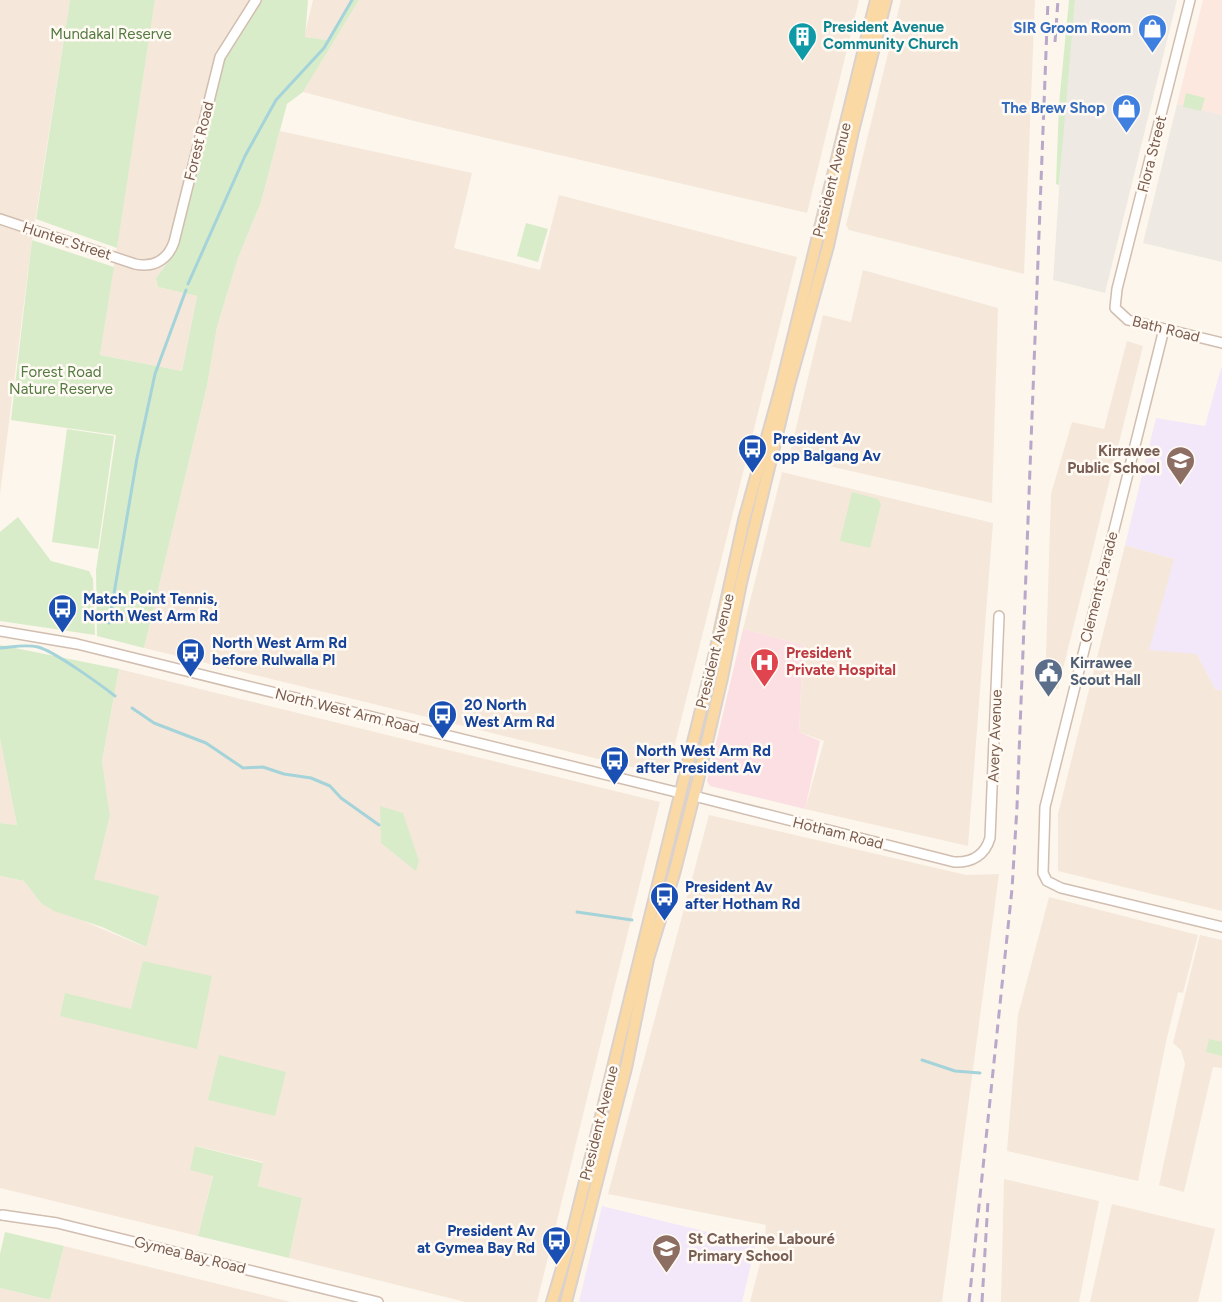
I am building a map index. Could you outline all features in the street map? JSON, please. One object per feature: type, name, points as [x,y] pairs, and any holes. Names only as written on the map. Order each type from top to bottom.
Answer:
[{"type":"main road","name":"President Avenue","points":[[552,1302],[582,1191],[714,657],[744,520],[781,387],[876,0]]},
{"type":"main road","name":"President Avenue","points":[[566,1302],[626,1068],[648,959],[674,874],[694,796],[789,385],[828,246],[853,131],[886,0]]},
{"type":"main road","points":[[744,520],[756,524]]},
{"type":"main road","points":[[714,657],[726,661]]},
{"type":"main road","name":"North West Arm Road","points":[[680,793],[694,796]]},
{"type":"main road","points":[[594,1136],[609,1102],[618,1071],[626,1068]]},
{"type":"main road","points":[[582,1191],[595,1194]]},
{"type":"street","name":"Forest Road","points":[[135,264],[157,262],[172,248],[220,57],[256,0]]},
{"type":"street","name":"Flora Street","points":[[1115,308],[1190,0]]},
{"type":"street","name":"Hunter Street","points":[[0,219],[135,264]]},
{"type":"street","name":"Bath Road","points":[[1115,308],[1128,320],[1222,343]]},
{"type":"street","name":"Clements Parade","points":[[1164,329],[1045,807],[1043,873],[1047,881],[1061,888],[1222,927]]},
{"type":"street","name":"Avery Avenue","points":[[981,854],[988,844],[991,828],[999,616]]},
{"type":"street","name":"North West Arm Road","points":[[0,631],[77,644],[680,793]]},
{"type":"street","name":"Hotham Road","points":[[694,796],[954,862],[966,862],[981,854]]},
{"type":"street","name":"Gymea Bay Road","points":[[1,1214],[57,1223],[378,1302]]},
{"type":"shaded area","points":[[0,0],[70,0],[32,240],[0,494]]},
{"type":"shaded area","points":[[155,0],[262,0],[222,57],[174,254],[156,278],[158,287],[197,296],[182,371],[100,355]]},
{"type":"shaded area","points":[[313,0],[352,0],[327,40],[304,37]]},
{"type":"shaded area","points":[[359,0],[859,0],[807,213],[414,121],[303,92]]},
{"type":"shaded area","points":[[901,0],[1035,0],[1024,274],[849,230],[846,225]]},
{"type":"shaded area","points":[[1075,0],[1177,0],[1105,293],[1053,280],[1067,72]]},
{"type":"shaded area","points":[[1203,0],[1222,0],[1222,115],[1177,104]]},
{"type":"shaded area","points":[[1177,104],[1222,115],[1222,262],[1143,243]]},
{"type":"shaded area","points":[[280,131],[472,173],[454,248],[540,270],[559,195],[797,257],[668,772],[664,775],[144,648],[207,386],[217,327],[238,258],[261,202]]},
{"type":"shaded area","points":[[863,270],[998,308],[992,503],[789,457],[823,315],[851,322]]},
{"type":"shaded area","points":[[1127,341],[1143,346],[1058,689],[1045,687],[1051,494],[1072,422],[1104,429]]},
{"type":"shaded area","name":"Kirrawee Public School","points":[[1221,368],[1222,691],[1215,689],[1197,654],[1149,650],[1174,559],[1125,545],[1156,418],[1205,426]]},
{"type":"shaded area","points":[[782,472],[993,523],[968,846],[805,809],[824,741],[799,732],[803,645],[743,629]]},
{"type":"shaded area","points":[[1125,545],[1174,559],[1197,654],[1215,689],[1222,691],[1222,911],[1058,871],[1058,814]]},
{"type":"shaded area","name":"President Private Hospital","points":[[743,629],[803,645],[799,732],[820,741],[805,809],[710,786],[707,781]]},
{"type":"shaded area","points":[[119,669],[660,802],[537,1302],[465,1302],[289,1258],[302,1198],[258,1186],[263,1162],[196,1146],[213,1175],[198,1236],[0,1188],[0,876],[24,881],[41,903],[145,947],[158,896],[93,879],[110,817],[102,761]]},
{"type":"shaded area","points":[[0,739],[17,825],[0,823]]},
{"type":"shaded area","points":[[709,815],[966,875],[999,874],[942,1302],[750,1302],[764,1248],[766,1225],[608,1194]]},
{"type":"shaded area","points":[[1049,897],[1198,935],[1183,993],[1178,992],[1138,1181],[1007,1151],[1018,1015]]},
{"type":"shaded area","points":[[1200,935],[1222,940],[1222,1068],[1213,1067],[1184,1192],[1159,1185],[1185,1064],[1181,1050],[1173,1043]]},
{"type":"shaded area","points":[[1004,1179],[1099,1201],[1079,1302],[1001,1302]]},
{"type":"shaded area","points":[[1112,1204],[1215,1229],[1198,1302],[1090,1302]]},
{"type":"shaded area","name":"St Catherine Labouré Primary School","points":[[602,1206],[756,1244],[742,1302],[579,1302]]},
{"type":"shaded area","points":[[64,1246],[291,1302],[0,1302],[0,1288],[50,1300]]},
{"type":"green space","name":"Mundakal Reserve","points":[[70,0],[155,0],[117,248],[36,219]]},
{"type":"green space","name":"Forest Road Nature Reserve","points":[[262,0],[308,0],[305,37],[327,40],[352,0],[359,0],[303,92],[287,104],[261,202],[238,258],[217,327],[207,386],[144,648],[97,636],[96,570],[116,435],[11,420],[32,240],[114,267],[100,355],[182,371],[197,296],[158,287],[156,278],[174,254],[222,57]]},
{"type":"green space","points":[[1069,0],[1075,0],[1059,185],[1056,184],[1059,104]]},
{"type":"green space","points":[[1186,93],[1205,98],[1201,111],[1183,107]]},
{"type":"green space","points":[[526,223],[548,229],[538,262],[517,256]]},
{"type":"green space","points":[[67,429],[114,436],[98,549],[52,542]]},
{"type":"green space","points":[[852,492],[878,499],[881,504],[870,548],[840,541]]},
{"type":"green space","points":[[18,517],[51,561],[89,571],[93,579],[95,635],[0,621],[0,532]]},
{"type":"green space","points":[[0,645],[119,669],[102,761],[110,816],[94,879],[159,896],[146,947],[102,927],[54,911],[41,903],[24,881],[0,876],[0,823],[17,825],[0,739]]},
{"type":"green space","points":[[380,806],[403,813],[419,861],[416,871],[381,843]]},
{"type":"green space","points":[[143,961],[212,976],[197,1049],[60,1016],[65,993],[131,1009]]},
{"type":"green space","points":[[1209,1039],[1222,1042],[1222,1056],[1206,1052]]},
{"type":"green space","points":[[219,1055],[286,1072],[275,1116],[208,1100]]},
{"type":"green space","points":[[195,1146],[263,1163],[258,1186],[302,1198],[289,1258],[198,1236],[213,1176],[190,1170]]},
{"type":"green space","points":[[5,1232],[64,1246],[50,1300],[0,1288],[0,1254]]},
{"type":"waterway","points":[[188,284],[245,156],[276,100],[324,48],[352,0]]},
{"type":"waterway","points":[[109,623],[137,458],[155,374],[186,290]]},
{"type":"waterway","points":[[0,648],[38,647],[55,655],[115,696]]},
{"type":"waterway","points":[[132,708],[154,723],[206,743],[243,768],[263,767],[284,774],[311,778],[330,786],[341,798],[379,825]]},
{"type":"waterway","points":[[577,912],[632,920]]},
{"type":"waterway","points":[[922,1060],[955,1071],[980,1073]]},
{"type":"railway","points":[[969,1302],[1012,889],[1017,807],[1048,0]]},
{"type":"railway","points":[[1055,42],[1058,0]]},
{"type":"railway","points":[[982,1302],[988,1201]]},
{"type":"place","name":"SIR Groom Room","points":[[1152,54]]},
{"type":"place","name":"President Avenue Community Church","points":[[802,62]]},
{"type":"place","name":"The Brew Shop","points":[[1126,134]]},
{"type":"place","name":"President Av opp Balgang Av","points":[[752,474]]},
{"type":"place","name":"Kirrawee Public School","points":[[1181,486]]},
{"type":"place","name":"Match Point Tennis, North West Arm Rd","points":[[62,634]]},
{"type":"place","name":"North West Arm Rd before Rulwalla Pl","points":[[191,678]]},
{"type":"place","name":"President Private Hospital","points":[[765,688]]},
{"type":"place","name":"Kirrawee Scout Hall","points":[[1049,698]]},
{"type":"place","name":"20 North West Arm Rd","points":[[443,740]]},
{"type":"place","name":"North West Arm Rd after President Av","points":[[615,786]]},
{"type":"place","name":"President Av after Hotham Rd","points":[[664,922]]},
{"type":"place","name":"President Av at Gymea Bay Rd","points":[[556,1266]]},
{"type":"place","name":"St Catherine Labouré Primary School","points":[[667,1274]]}]
